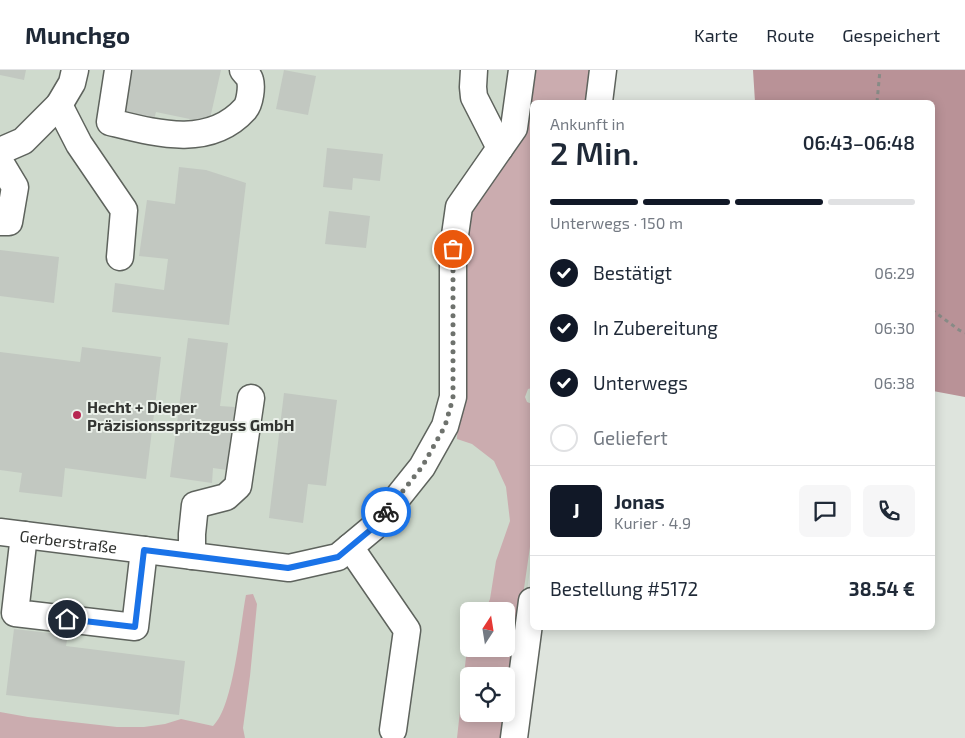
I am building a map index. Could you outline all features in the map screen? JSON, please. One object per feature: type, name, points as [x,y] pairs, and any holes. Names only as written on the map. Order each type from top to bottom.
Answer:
[{"type":"street","points":[[0,151],[23,141],[59,105],[72,83],[75,70]]},
{"type":"street","points":[[118,70],[110,122],[168,134],[196,135],[215,130],[235,119],[249,104],[250,80],[243,70]]},
{"type":"street","points":[[474,70],[474,98],[500,148]]},
{"type":"street","name":"Gerberstraße","points":[[12,534],[288,568],[338,557],[374,527],[422,467],[445,426],[453,398],[453,249],[459,207],[514,128],[522,70]]},
{"type":"street","points":[[599,100],[603,70]]},
{"type":"street","points":[[59,105],[79,144],[124,210],[120,257]]},
{"type":"street","points":[[0,162],[15,187],[9,222],[0,222]]},
{"type":"street","points":[[192,556],[195,505],[226,496],[238,486],[252,398]]},
{"type":"street","points":[[12,534],[16,613],[135,627],[144,550]]},
{"type":"street","points":[[350,547],[407,630],[393,730]]},
{"type":"street","points":[[514,738],[530,615]]},
{"type":"path","points":[[877,100],[880,70]]},
{"type":"path","points":[[935,312],[965,333]]},
{"type":"shaded area","points":[[0,70],[599,70],[536,100],[530,100],[530,570],[515,679],[515,667],[460,667],[460,722],[509,722],[507,738],[0,738]]},
{"type":"shaded area","points":[[535,70],[595,70],[591,100],[531,100]]},
{"type":"shaded area","points":[[753,70],[965,70],[965,397],[935,391],[935,100],[755,100]]},
{"type":"shaded area","points":[[530,106],[530,388],[525,397],[527,402],[530,403],[530,547],[515,651],[515,602],[489,602],[496,561],[510,521],[506,487],[494,461],[472,444],[457,439],[468,224],[475,205],[528,120]]},
{"type":"shaded area","points":[[253,594],[257,604],[243,728],[245,738],[0,738],[0,712],[117,727],[144,727],[165,724],[181,719],[213,726],[220,716],[231,684],[246,595]]},
{"type":"shaded area","points":[[466,658],[514,658],[513,667],[465,667]]},
{"type":"shaded area","points":[[460,711],[460,722],[505,722],[503,738],[457,738]]},
{"type":"building","points":[[0,70],[26,70],[24,80],[0,75]]},
{"type":"building","points":[[133,70],[221,70],[209,123],[156,112],[153,124],[123,118]]},
{"type":"building","points":[[284,70],[316,76],[308,115],[276,109]]},
{"type":"building","points":[[327,148],[383,154],[380,181],[353,178],[352,190],[323,187]]},
{"type":"building","points":[[179,167],[206,170],[246,183],[229,325],[112,312],[115,283],[164,290],[168,259],[139,256],[147,200],[175,204]]},
{"type":"building","points":[[329,211],[370,216],[366,248],[325,244]]},
{"type":"building","points":[[0,250],[59,257],[54,303],[0,296]]},
{"type":"building","points":[[188,338],[228,343],[220,406],[235,407],[227,470],[213,468],[212,483],[170,477]]},
{"type":"building","name":"Hecht + Dieper Präzisionsspritzguss GmbH","points":[[82,347],[161,357],[146,479],[65,468],[62,497],[19,492],[22,473],[0,470],[0,352],[80,362]]},
{"type":"building","points":[[284,393],[337,400],[326,486],[308,484],[303,523],[269,518]]},
{"type":"building","points":[[14,629],[68,635],[66,646],[185,661],[179,715],[6,695]]},
{"type":"way so far","points":[[386,512],[422,467],[445,426],[453,398],[453,249]]},
{"type":"place","name":"Hecht + Dieper Präzisionsspritzguss GmbH","points":[[77,415]]},
{"type":"route","points":[[67,619],[135,627],[144,550],[288,568],[338,557],[374,527],[386,512]]}]
